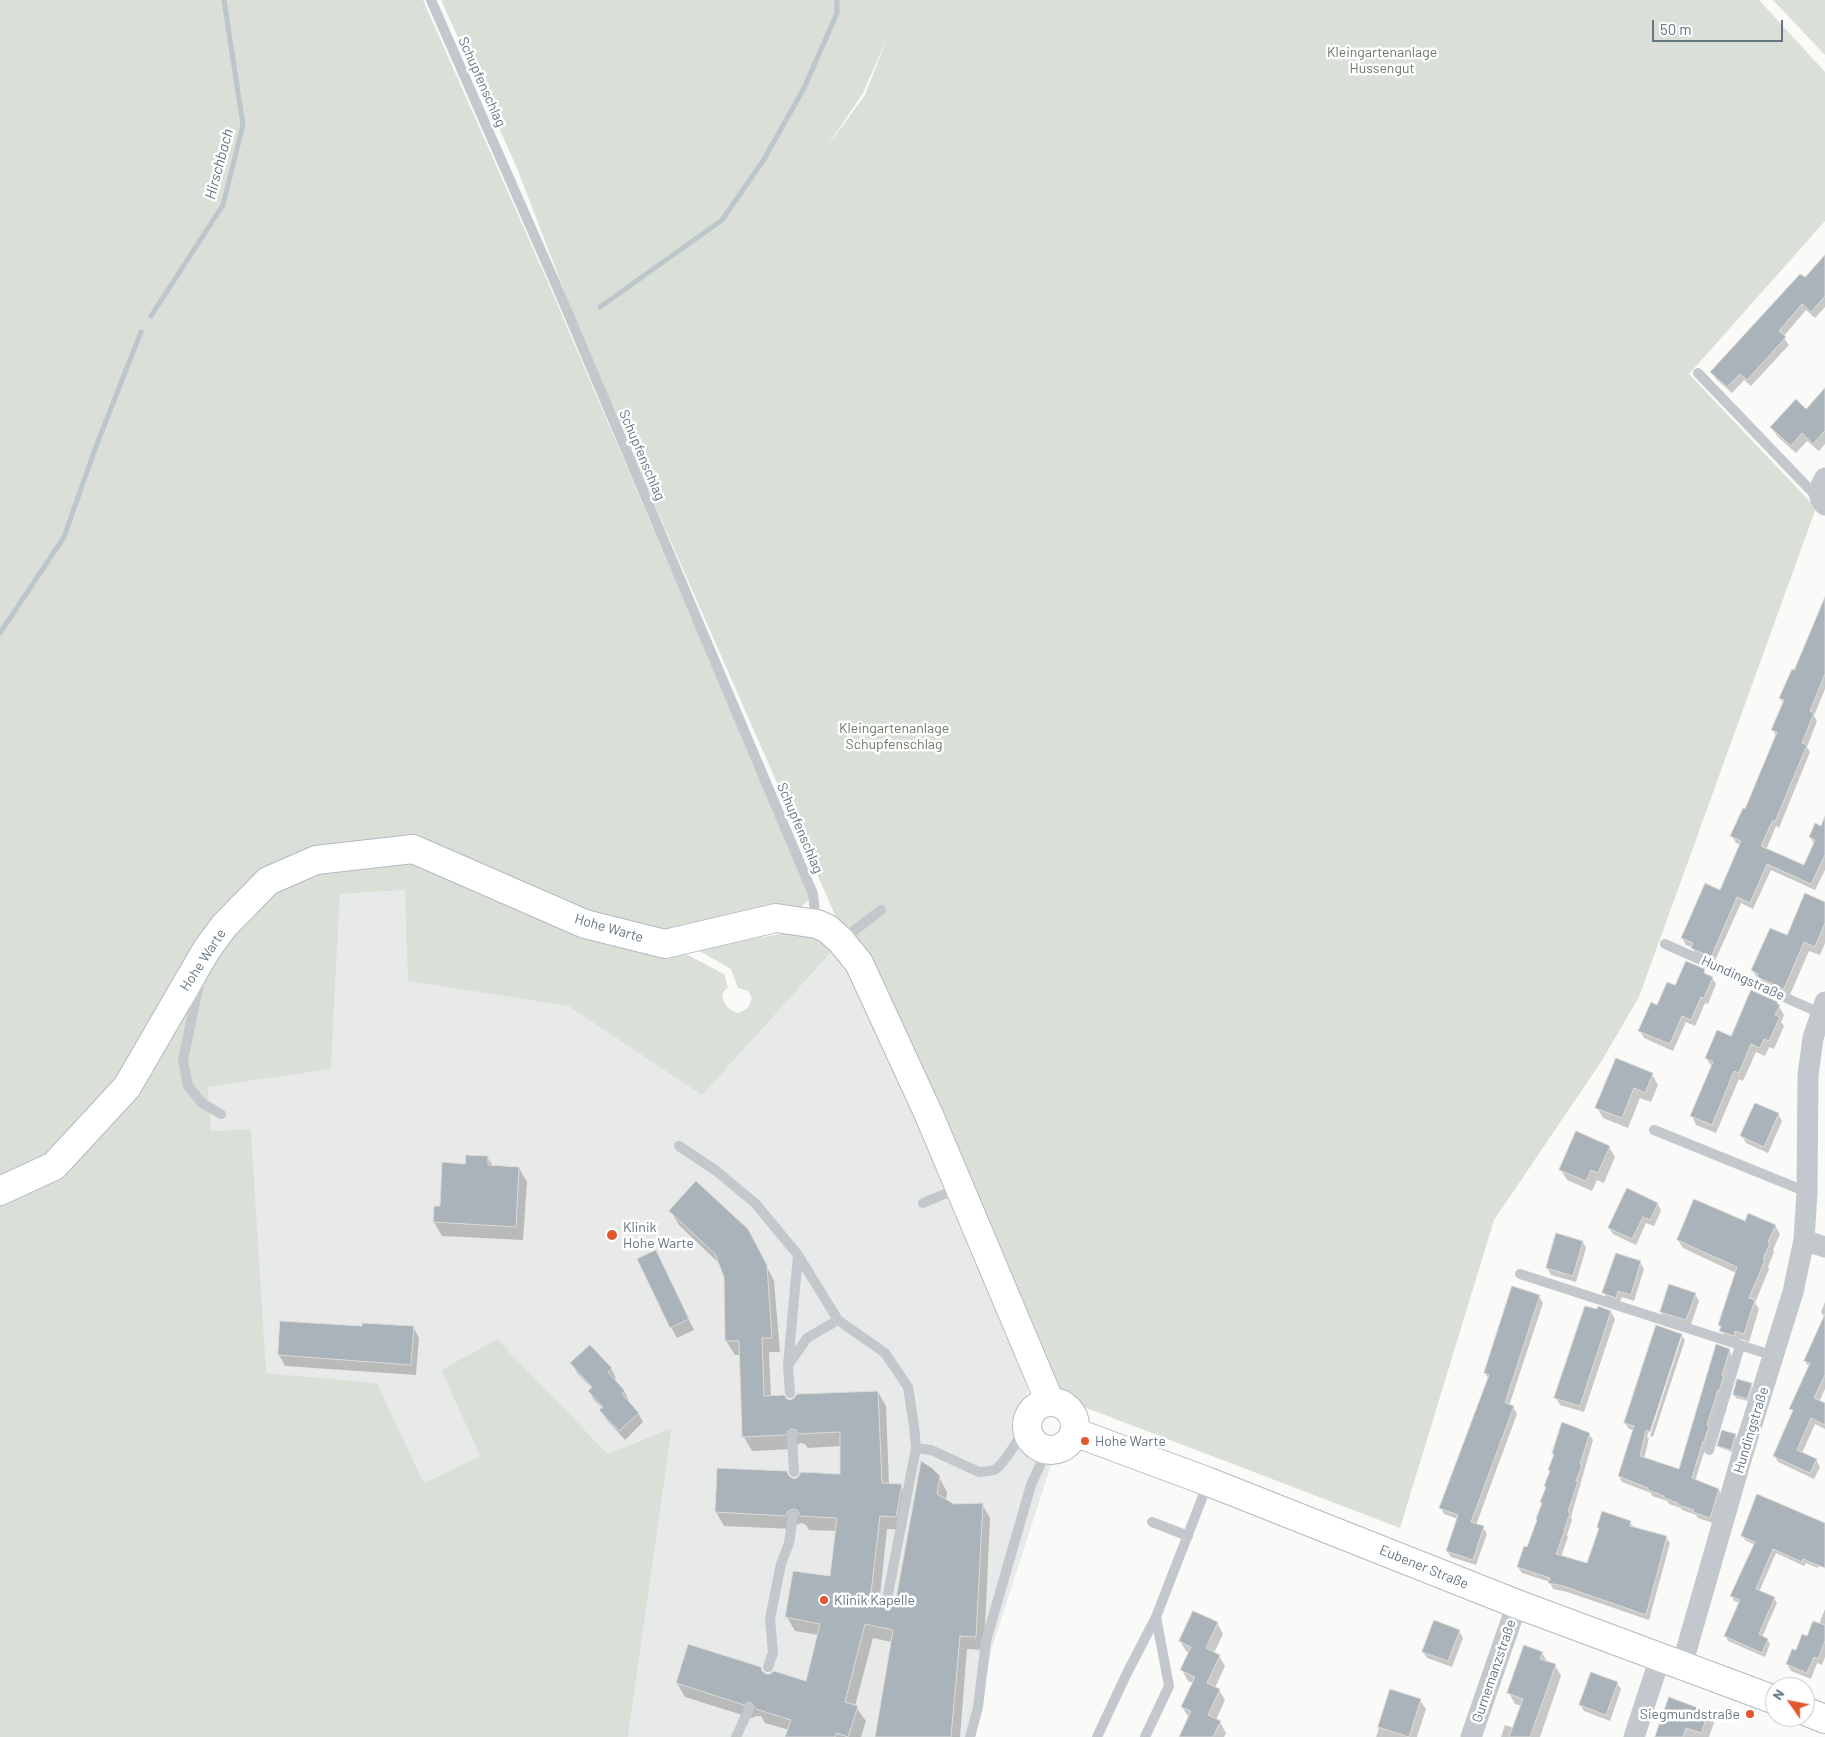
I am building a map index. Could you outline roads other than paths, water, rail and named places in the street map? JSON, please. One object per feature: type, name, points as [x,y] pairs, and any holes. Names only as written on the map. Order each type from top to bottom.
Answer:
[{"type":"street","points":[[1823,503],[1820,488],[1825,478]]},
{"type":"street","name":"Hohe Warte","points":[[0,1191],[54,1166],[127,1087],[207,949],[224,926],[268,881],[316,860],[412,848],[585,924],[665,944],[776,918],[816,924],[828,929],[860,963],[960,1188],[1050,1402]]},
{"type":"street","name":"Hundingstraße","points":[[1671,1661],[1740,1465],[1792,1292],[1804,1240],[1807,1192],[1808,1075],[1813,1038],[1823,1008]]},
{"type":"street","points":[[1804,1240],[1825,1247]]},
{"type":"street","points":[[1050,1402],[1062,1405],[1072,1414],[1075,1422],[1074,1432],[1065,1447],[1056,1450],[1038,1447],[1032,1442],[1027,1432],[1028,1418],[1034,1409],[1050,1402]]},
{"type":"street","name":"Eubener Straße","points":[[1074,1432],[1208,1482],[1517,1604],[1765,1696]]},
{"type":"street","name":"Gurnemanzstraße","points":[[1470,1737],[1517,1604]]},
{"type":"street","points":[[1634,1737],[1671,1661]]},
{"type":"lane","name":"Schupfenschlag","points":[[431,0],[560,294],[813,894],[816,924]]},
{"type":"lane","points":[[1698,373],[1823,503]]},
{"type":"lane","points":[[841,941],[881,910]]},
{"type":"lane","name":"Hundingstraße","points":[[1666,944],[1823,1008]]},
{"type":"lane","points":[[207,949],[183,1060],[188,1086],[202,1104],[221,1114]]},
{"type":"lane","points":[[1654,1130],[1807,1192]]},
{"type":"lane","points":[[679,1146],[715,1170],[755,1203],[798,1255],[838,1320],[885,1353],[908,1386],[916,1448],[888,1594]]},
{"type":"lane","points":[[923,1203],[960,1188]]},
{"type":"lane","points":[[790,1393],[788,1365],[798,1255]]},
{"type":"lane","points":[[1520,1274],[1774,1356]]},
{"type":"lane","points":[[788,1365],[807,1338],[838,1320]]},
{"type":"lane","points":[[1709,1450],[1740,1346]]},
{"type":"lane","points":[[916,1448],[931,1450],[979,1472],[988,1471],[996,1469],[1008,1455],[1027,1425]]},
{"type":"lane","points":[[792,1436],[794,1472]]},
{"type":"lane","points":[[970,1737],[978,1707],[986,1641],[1031,1485],[1047,1450]]},
{"type":"lane","points":[[1097,1737],[1156,1617],[1208,1482]]},
{"type":"lane","points":[[768,1667],[773,1654],[770,1619],[781,1564],[789,1543],[793,1516]]},
{"type":"lane","points":[[1152,1522],[1188,1536]]},
{"type":"lane","points":[[1145,1737],[1168,1686],[1156,1617]]},
{"type":"lane","points":[[736,1737],[748,1709]]},
{"type":"waterway","name":"Hirschbach","points":[[151,316],[223,205],[243,125],[224,0]]},
{"type":"waterway","points":[[600,307],[722,220],[763,161],[804,88],[837,13],[837,0]]},
{"type":"waterway","name":"Hirschbach","points":[[0,633],[64,537],[95,449],[141,332]]},
{"type":"place","name":"Klinik Hohe Warte","points":[[612,1235]]},
{"type":"place","name":"Hohe Warte","points":[[1085,1441]]},
{"type":"place","name":"Klinik Kapelle","points":[[824,1600]]},
{"type":"place","name":"Siegmundstraße","points":[[1750,1714]]},
{"type":"park label","name":"Kleingartenanlage Hussengut","points":[[1382,60]]},
{"type":"park label","name":"Kleingartenanlage Schupfenschlag","points":[[894,736]]}]
